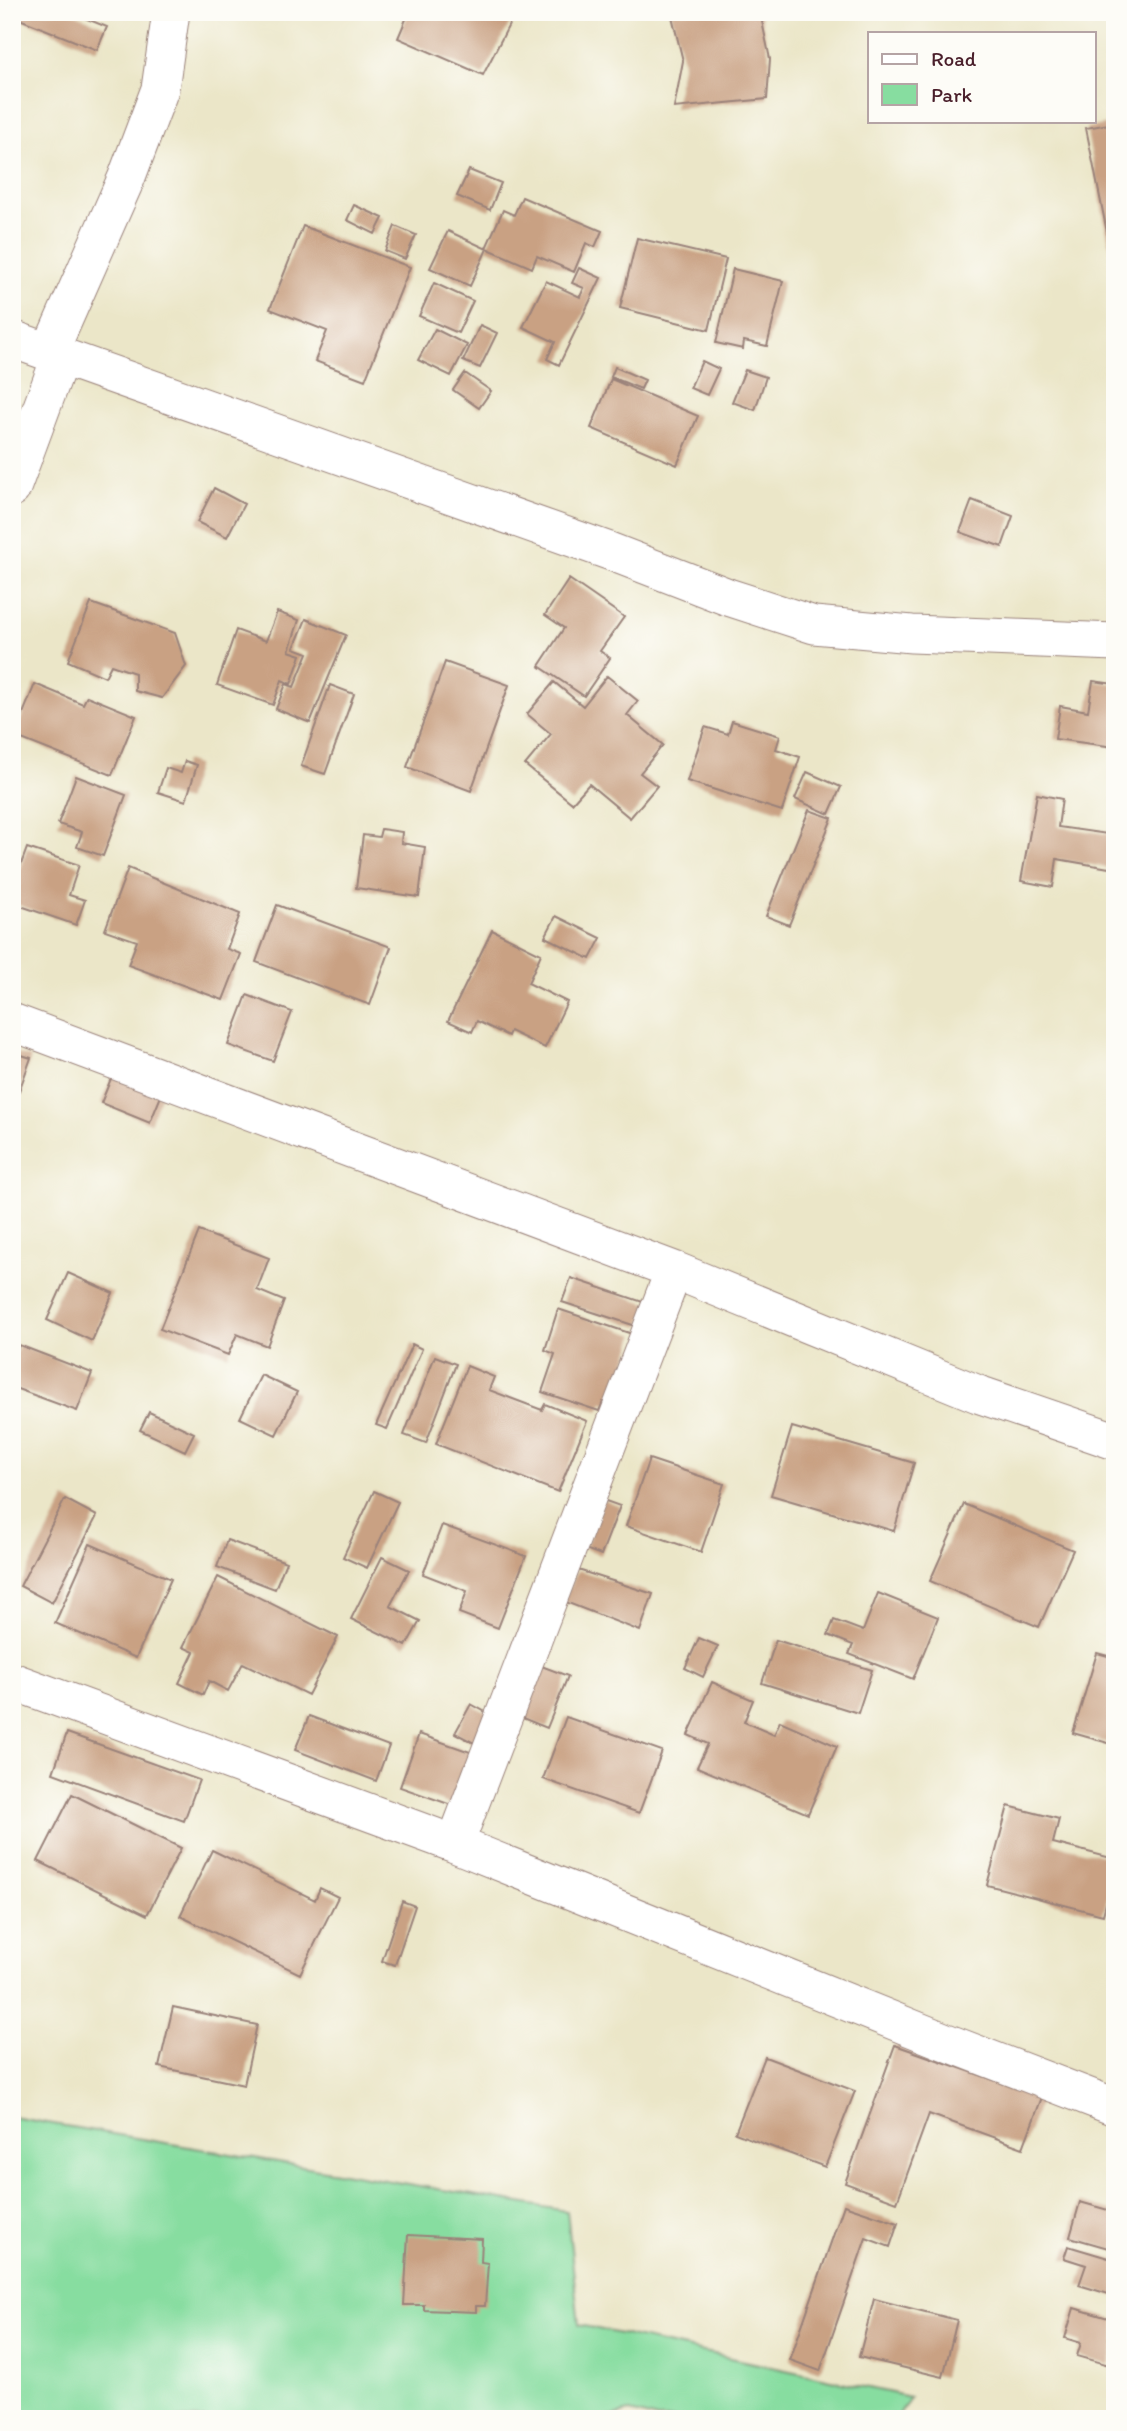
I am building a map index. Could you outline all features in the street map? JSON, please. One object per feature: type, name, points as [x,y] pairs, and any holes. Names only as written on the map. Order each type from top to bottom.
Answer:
[{"type":"street","points":[[12,488],[54,355],[160,89],[172,12]]},
{"type":"street","points":[[12,339],[596,546],[728,597],[814,625],[912,634],[1115,642]]},
{"type":"street","points":[[12,1022],[674,1270],[978,1394],[1115,1441]]},
{"type":"street","points":[[455,1844],[674,1270]]},
{"type":"street","points":[[12,1681],[455,1844],[946,2042],[1115,2107]]},
{"type":"green space","points":[[12,2117],[567,2211],[579,2325],[910,2397],[897,2419],[657,2419],[630,2412],[602,2419],[12,2419]]},
{"type":"building","points":[[12,12],[70,12],[107,27],[97,50],[12,16]]},
{"type":"building","points":[[409,12],[502,12],[513,17],[483,75],[398,38]]},
{"type":"building","points":[[671,12],[760,12],[770,59],[767,99],[674,108],[683,61]]},
{"type":"building","points":[[1115,123],[1115,266],[1114,267],[1086,128]]},
{"type":"building","points":[[469,170],[501,183],[490,210],[457,196]]},
{"type":"building","points":[[522,197],[602,231],[595,247],[586,243],[574,272],[537,256],[532,268],[486,248],[503,210],[514,215]]},
{"type":"building","points":[[354,205],[383,218],[375,234],[347,220]]},
{"type":"building","points":[[303,226],[410,267],[365,380],[315,361],[327,331],[270,309]]},
{"type":"building","points":[[395,226],[416,235],[405,259],[385,251]]},
{"type":"building","points":[[448,231],[487,249],[470,286],[430,268]]},
{"type":"building","points":[[637,238],[726,259],[709,330],[620,308]]},
{"type":"building","points":[[579,268],[601,278],[559,365],[547,359],[555,342],[523,327],[546,281],[580,297],[584,288],[572,283]]},
{"type":"building","points":[[733,269],[783,281],[767,346],[744,341],[743,349],[716,343]]},
{"type":"building","points":[[434,283],[473,301],[458,333],[419,316]]},
{"type":"building","points":[[480,325],[497,333],[480,368],[463,361]]},
{"type":"building","points":[[435,329],[467,345],[451,376],[418,360]]},
{"type":"building","points":[[702,361],[719,369],[707,395],[690,388]]},
{"type":"building","points":[[615,367],[645,380],[641,389],[611,377]]},
{"type":"building","points":[[745,370],[766,377],[755,410],[732,402]]},
{"type":"building","points":[[465,373],[491,391],[479,408],[453,390]]},
{"type":"building","points":[[611,379],[698,416],[677,465],[591,428]]},
{"type":"building","points":[[214,488],[244,504],[227,537],[197,522]]},
{"type":"building","points":[[972,500],[1013,516],[1002,547],[960,532]]},
{"type":"building","points":[[569,579],[624,617],[600,651],[610,658],[584,696],[539,666],[564,628],[545,615]]},
{"type":"building","points":[[91,603],[175,633],[186,666],[162,698],[135,691],[135,673],[111,665],[105,677],[68,661]]},
{"type":"building","points":[[277,612],[299,620],[289,651],[301,655],[291,684],[282,680],[273,705],[217,685],[236,630],[266,641]]},
{"type":"building","points":[[306,619],[346,635],[310,723],[276,709],[286,684],[294,687],[308,653],[294,648]]},
{"type":"building","points":[[445,662],[509,685],[471,791],[407,767]]},
{"type":"building","points":[[607,676],[638,701],[627,715],[663,745],[640,773],[657,786],[630,818],[589,784],[572,803],[525,765],[551,734],[527,714],[554,682],[583,706]]},
{"type":"building","points":[[1093,681],[1115,684],[1115,747],[1055,739],[1060,706],[1088,711]]},
{"type":"building","points":[[35,684],[83,704],[87,696],[136,716],[112,775],[14,736]]},
{"type":"building","points":[[330,685],[354,694],[325,774],[301,766]]},
{"type":"building","points":[[732,721],[780,736],[776,749],[800,757],[782,811],[687,781],[705,727],[728,734]]},
{"type":"building","points":[[185,761],[197,765],[186,801],[158,792],[166,768],[181,773]]},
{"type":"building","points":[[807,772],[841,787],[829,814],[795,799]]},
{"type":"building","points":[[76,776],[126,795],[103,856],[77,847],[82,832],[58,824]]},
{"type":"building","points":[[1037,794],[1062,799],[1058,827],[1115,835],[1115,869],[1057,859],[1053,887],[1021,881]]},
{"type":"building","points":[[809,810],[832,818],[789,925],[766,916]]},
{"type":"building","points":[[381,829],[402,832],[401,843],[425,847],[419,897],[356,888],[363,835],[379,837]]},
{"type":"building","points":[[27,848],[79,865],[69,895],[85,900],[76,925],[12,903],[12,889]]},
{"type":"building","points":[[128,868],[240,914],[227,949],[241,954],[223,1000],[128,965],[137,941],[105,930]]},
{"type":"building","points":[[277,905],[391,947],[370,1005],[256,962]]},
{"type":"building","points":[[556,916],[601,938],[590,959],[545,937]]},
{"type":"building","points":[[492,930],[541,954],[528,983],[567,1002],[545,1048],[510,1031],[508,1036],[477,1021],[472,1032],[448,1021]]},
{"type":"building","points":[[247,995],[292,1012],[273,1061],[228,1045]]},
{"type":"building","points":[[12,1052],[31,1058],[19,1091],[12,1088]]},
{"type":"building","points":[[112,1076],[161,1096],[150,1123],[101,1103]]},
{"type":"building","points":[[199,1231],[269,1258],[257,1290],[284,1301],[267,1346],[237,1334],[228,1355],[160,1329]]},
{"type":"building","points":[[68,1273],[113,1293],[92,1341],[47,1320]]},
{"type":"building","points":[[571,1278],[649,1304],[639,1327],[562,1302]]},
{"type":"building","points":[[558,1309],[635,1335],[612,1405],[603,1402],[599,1411],[542,1392],[555,1354],[545,1350]]},
{"type":"building","points":[[412,1344],[422,1349],[387,1429],[376,1425]]},
{"type":"building","points":[[19,1345],[92,1373],[77,1411],[12,1387],[12,1363]]},
{"type":"building","points":[[435,1356],[456,1364],[426,1443],[404,1435]]},
{"type":"building","points":[[467,1366],[494,1377],[489,1390],[542,1410],[545,1404],[587,1421],[558,1492],[436,1444]]},
{"type":"building","points":[[261,1375],[297,1392],[276,1435],[240,1418]]},
{"type":"building","points":[[149,1412],[194,1433],[185,1451],[140,1430]]},
{"type":"building","points":[[792,1427],[914,1463],[894,1531],[771,1495]]},
{"type":"building","points":[[649,1459],[724,1484],[701,1552],[626,1526]]},
{"type":"building","points":[[374,1491],[398,1502],[367,1568],[343,1557]]},
{"type":"building","points":[[65,1499],[97,1516],[52,1603],[20,1586]]},
{"type":"building","points":[[603,1500],[620,1506],[601,1555],[585,1549]]},
{"type":"building","points":[[964,1504],[1073,1550],[1039,1627],[930,1581]]},
{"type":"building","points":[[442,1525],[526,1556],[498,1628],[459,1613],[467,1591],[423,1574]]},
{"type":"building","points":[[227,1540],[286,1562],[275,1589],[217,1567]]},
{"type":"building","points":[[90,1544],[171,1579],[136,1658],[55,1623]]},
{"type":"building","points":[[382,1557],[409,1570],[390,1606],[420,1621],[406,1646],[351,1619]]},
{"type":"building","points":[[578,1570],[653,1594],[640,1631],[563,1601]]},
{"type":"building","points":[[218,1577],[338,1637],[308,1695],[243,1663],[228,1691],[209,1681],[203,1695],[179,1683],[194,1652],[183,1647]]},
{"type":"building","points":[[878,1593],[938,1617],[913,1679],[849,1654],[853,1645],[828,1635],[834,1620],[863,1631]]},
{"type":"building","points":[[699,1638],[718,1646],[703,1677],[685,1668]]},
{"type":"building","points":[[776,1640],[872,1670],[858,1713],[762,1683]]},
{"type":"building","points":[[1097,1653],[1115,1658],[1115,1745],[1073,1733]]},
{"type":"building","points":[[536,1664],[568,1676],[547,1728],[515,1715]]},
{"type":"building","points":[[712,1682],[753,1700],[744,1722],[774,1735],[780,1721],[837,1746],[808,1814],[697,1767],[708,1744],[688,1735]]},
{"type":"building","points":[[471,1704],[489,1714],[474,1743],[455,1733]]},
{"type":"building","points":[[309,1716],[389,1746],[376,1781],[295,1750]]},
{"type":"building","points":[[566,1717],[662,1751],[639,1813],[543,1779]]},
{"type":"building","points":[[67,1733],[199,1780],[184,1821],[53,1773]]},
{"type":"building","points":[[419,1734],[476,1754],[457,1807],[400,1787]]},
{"type":"building","points":[[72,1794],[181,1848],[147,1915],[38,1861]]},
{"type":"building","points":[[1008,1806],[1059,1819],[1053,1843],[1115,1859],[1103,1915],[987,1885]]},
{"type":"building","points":[[212,1850],[315,1900],[320,1888],[338,1897],[300,1974],[180,1916]]},
{"type":"building","points":[[402,1901],[415,1906],[395,1965],[382,1961]]},
{"type":"building","points":[[173,2007],[257,2025],[244,2085],[159,2067]]},
{"type":"building","points":[[895,2045],[1042,2097],[1023,2148],[929,2114],[897,2202],[845,2183]]},
{"type":"building","points":[[765,2057],[855,2091],[825,2167],[735,2133]]},
{"type":"building","points":[[1080,2202],[1115,2212],[1115,2250],[1070,2237]]},
{"type":"building","points":[[844,2205],[898,2223],[890,2247],[866,2238],[820,2371],[790,2360]]},
{"type":"building","points":[[408,2235],[482,2239],[481,2262],[488,2263],[485,2306],[476,2306],[476,2312],[424,2310],[424,2305],[404,2305]]},
{"type":"building","points":[[1068,2246],[1115,2260],[1115,2296],[1079,2285],[1086,2265],[1064,2258]]},
{"type":"building","points":[[874,2299],[957,2320],[943,2377],[859,2357]]},
{"type":"building","points":[[1074,2308],[1115,2320],[1115,2344],[1109,2365],[1077,2356],[1081,2343],[1065,2338]]}]
